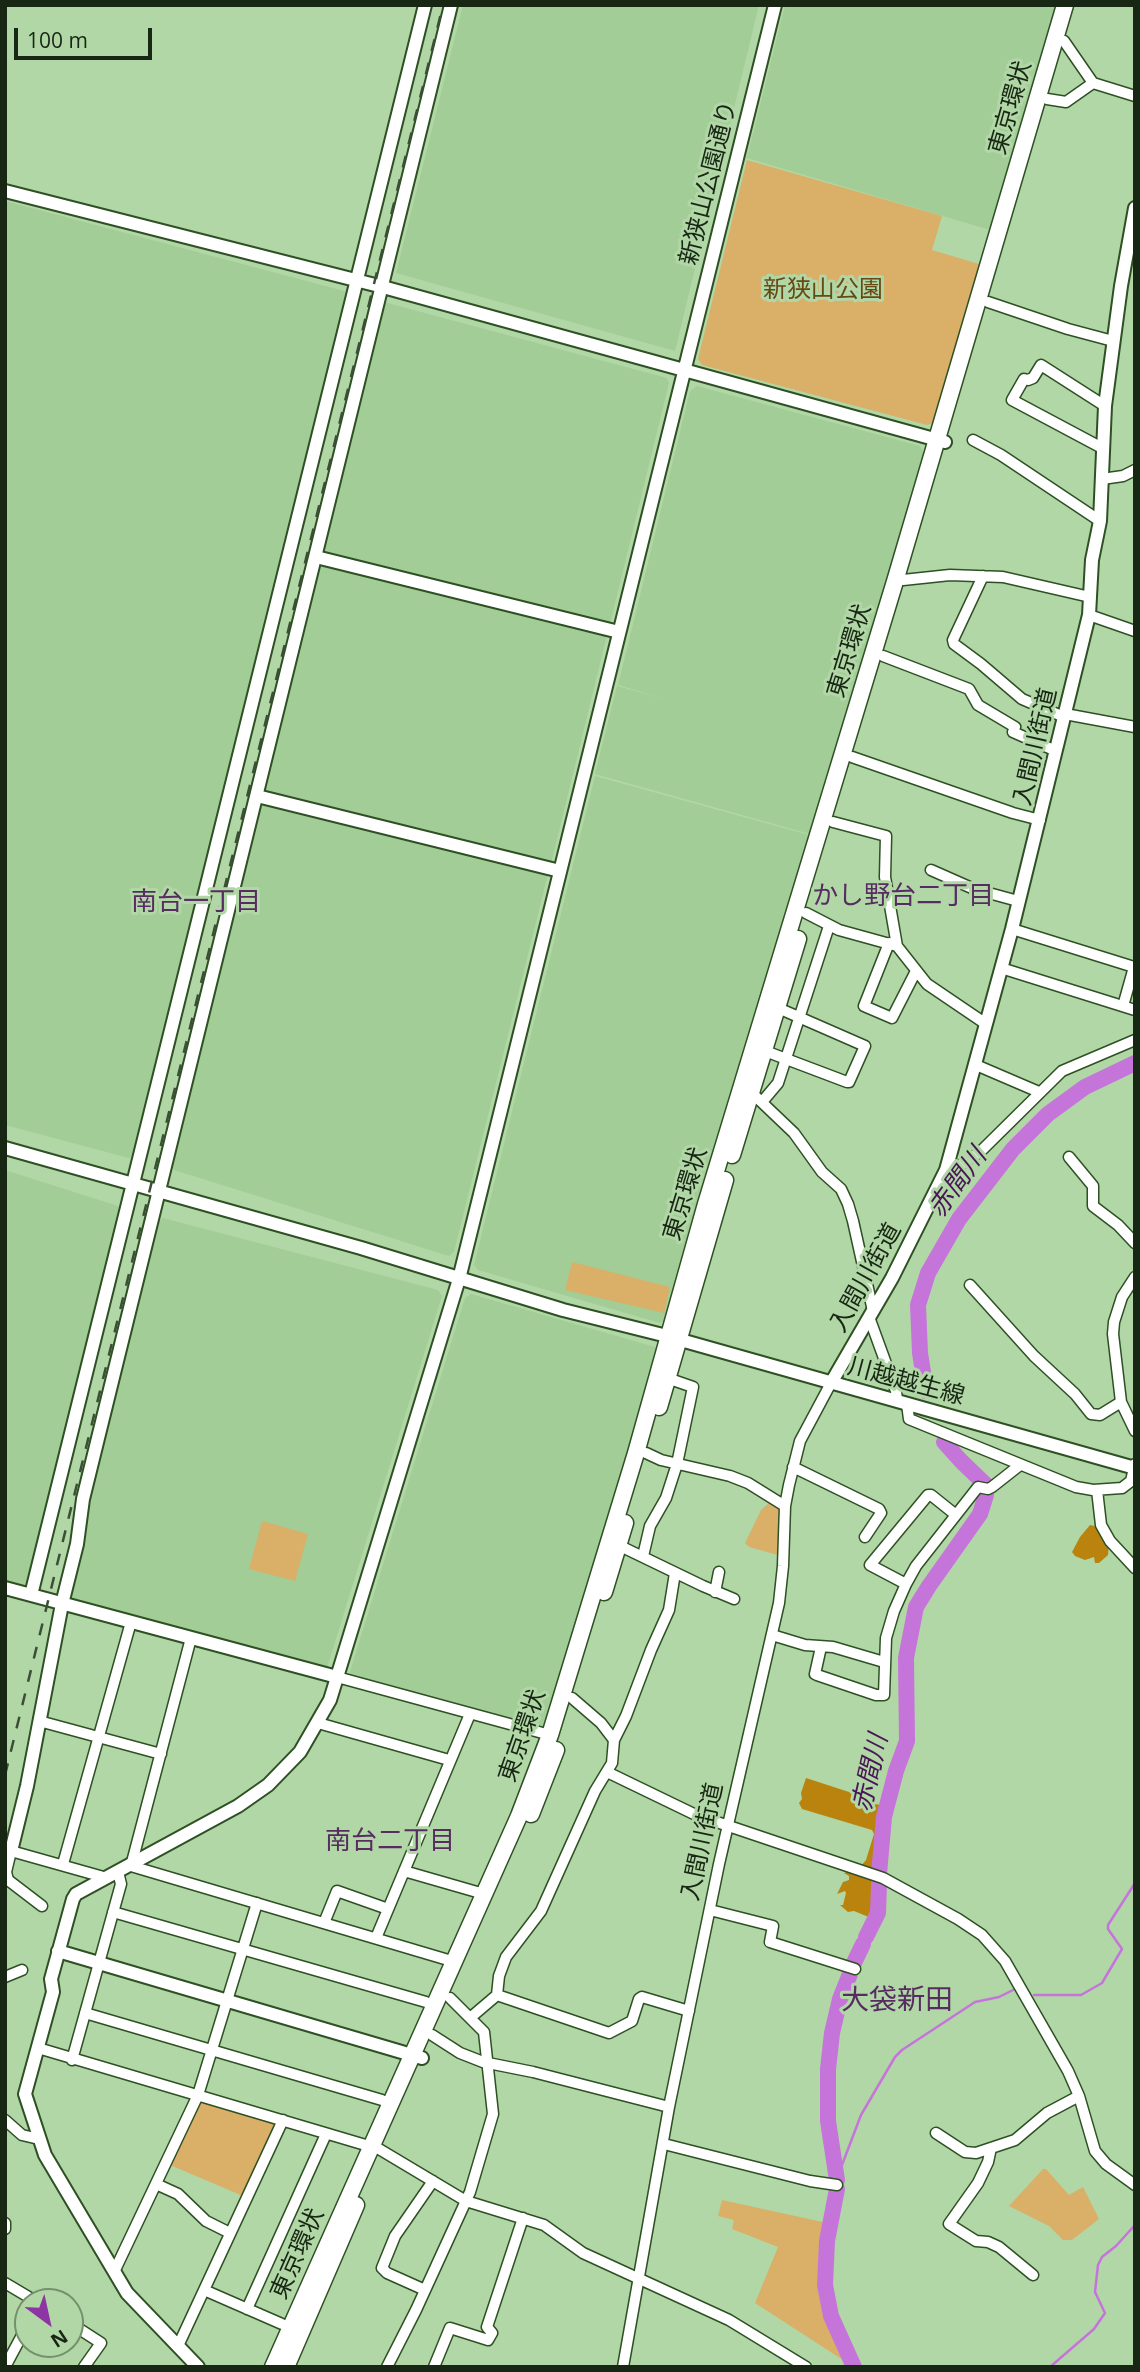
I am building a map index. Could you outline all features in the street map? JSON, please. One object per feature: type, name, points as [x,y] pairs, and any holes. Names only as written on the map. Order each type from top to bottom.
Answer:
[{"type":"highway","name":"東京環状","points":[[417,2057],[432,2035],[450,1998],[541,1789],[572,1698],[646,1453],[667,1378],[673,1338],[940,441],[1065,5]]},
{"type":"highway","name":"東京環状","points":[[273,2367],[417,2057],[519,1816],[550,1735],[673,1338],[757,1098],[765,1051],[883,656],[940,441],[988,302],[1075,5]]},
{"type":"highway","name":"東京環状","points":[[286,2367],[375,2148]]},
{"type":"street","points":[[31,1595],[425,5]]},
{"type":"street","points":[[42,1906],[8,1880],[6,1872],[80,1529],[83,1499],[451,5]]},
{"type":"street","name":"新狭山公園通り","points":[[198,2367],[127,2293],[51,2166],[39,2138],[25,2098],[53,1992],[51,1979],[76,1894],[238,1806],[268,1785],[292,1763],[318,1723],[337,1677],[365,1578],[459,1279],[775,5]]},
{"type":"street","points":[[1064,41],[1093,83],[1135,96]]},
{"type":"street","points":[[1047,99],[1066,102],[1093,83]]},
{"type":"street","points":[[5,191],[383,287],[940,441]]},
{"type":"street","name":"入間川街道","points":[[623,2367],[669,2108],[727,1826],[779,1603],[785,1506],[793,1467],[800,1441],[911,1242],[946,1170],[1012,929],[1089,615],[1092,560],[1100,521],[1105,406],[1135,208]]},
{"type":"street","points":[[988,302],[1113,341]]},
{"type":"street","points":[[1104,449],[1073,435],[1012,400],[1024,379],[1033,378],[1041,365],[1105,406]]},
{"type":"street","points":[[973,440],[1001,455],[1100,521]]},
{"type":"street","points":[[1102,479],[1123,476],[1135,470]]},
{"type":"street","points":[[316,557],[619,632]]},
{"type":"street","points":[[904,580],[950,575],[1013,578],[1090,597]]},
{"type":"street","points":[[983,576],[953,640],[954,645],[1022,699],[1065,715],[1135,727]]},
{"type":"street","points":[[1089,615],[1135,631]]},
{"type":"street","points":[[883,656],[969,689],[978,705],[1015,727],[1013,732],[1056,751]]},
{"type":"street","points":[[852,757],[1040,820]]},
{"type":"street","points":[[257,796],[561,871]]},
{"type":"street","points":[[833,822],[886,836],[885,877],[893,945],[864,1006],[892,1018],[916,971]]},
{"type":"street","points":[[931,870],[974,889],[1018,901]]},
{"type":"street","points":[[806,913],[829,926],[893,945],[927,984],[985,1024]]},
{"type":"street","points":[[829,926],[778,1083],[757,1098],[794,1133],[822,1172],[841,1189],[853,1221],[871,1314],[892,1380],[909,1419],[1076,1487],[1097,1490],[1122,1488],[1131,1481],[1134,1467]]},
{"type":"street","points":[[1012,929],[1134,967],[1123,1006]]},
{"type":"street","points":[[1001,968],[1135,1010]]},
{"type":"street","points":[[765,1051],[849,1082],[865,1046],[778,1008]]},
{"type":"street","points":[[946,1170],[961,1166],[981,1151],[1056,1075],[1074,1064],[1135,1040]]},
{"type":"street","points":[[976,1065],[1039,1092]]},
{"type":"street","name":"川越越生線","points":[[5,1148],[361,1248],[563,1310],[673,1338],[1134,1467]]},
{"type":"street","points":[[1069,1157],[1093,1186],[1093,1206],[1116,1223],[1135,1244]]},
{"type":"street","points":[[1135,1278],[1122,1297],[1114,1322],[1113,1345],[1121,1402],[1135,1432]]},
{"type":"street","points":[[970,1285],[1034,1356],[1075,1394],[1091,1413],[1100,1415],[1121,1402]]},
{"type":"street","points":[[643,1556],[650,1526],[666,1498],[677,1464],[694,1387],[667,1378]]},
{"type":"street","points":[[646,1453],[677,1464],[730,1476],[748,1483],[785,1506]]},
{"type":"street","points":[[821,1647],[815,1674],[884,1695],[884,1662],[889,1628],[916,1566],[978,1488],[992,1487],[1020,1465]]},
{"type":"street","points":[[793,1467],[879,1508],[881,1513],[865,1537]]},
{"type":"street","points":[[1097,1490],[1101,1525],[1110,1541],[1135,1569]]},
{"type":"street","points":[[906,1584],[870,1565],[928,1495],[956,1515]]},
{"type":"street","points":[[618,1545],[734,1599]]},
{"type":"street","points":[[715,1592],[719,1572]]},
{"type":"street","points":[[470,2018],[497,1996],[499,1976],[506,1957],[541,1910],[595,1791],[612,1763],[614,1740],[669,1610],[675,1573]]},
{"type":"street","points":[[5,1588],[550,1735]]},
{"type":"street","points":[[63,1864],[131,1622]]},
{"type":"street","points":[[772,1635],[805,1645],[832,1647],[884,1662]]},
{"type":"street","points":[[191,1638],[131,1866],[455,1962]]},
{"type":"street","points":[[572,1698],[601,1723],[614,1740]]},
{"type":"street","points":[[376,1938],[470,1714]]},
{"type":"street","points":[[39,1721],[161,1754]]},
{"type":"street","points":[[318,1723],[449,1760]]},
{"type":"street","points":[[607,1772],[727,1826],[883,1878],[982,1935],[1012,1972],[1068,2071],[1079,2096],[1095,2151],[1106,2164],[1135,2185]]},
{"type":"street","points":[[11,1851],[113,1875],[121,1884],[72,2060]]},
{"type":"street","points":[[404,1871],[477,1892]]},
{"type":"street","points":[[324,1923],[337,1891],[388,1909]]},
{"type":"street","points":[[114,2272],[198,2095],[257,1903]]},
{"type":"street","points":[[710,1910],[773,1926],[770,1942],[855,1969]]},
{"type":"street","points":[[113,1912],[426,2002]]},
{"type":"street","points":[[58,1951],[417,2057]]},
{"type":"street","points":[[5,1977],[22,1970]]},
{"type":"street","points":[[497,1996],[609,2033],[632,2021],[642,1997],[689,2011]]},
{"type":"street","points":[[387,2367],[466,2201],[493,2114],[484,2032],[450,1998]]},
{"type":"street","points":[[85,2014],[382,2100]]},
{"type":"street","points":[[432,2035],[460,2053],[488,2063],[533,2072],[669,2108]]},
{"type":"street","points":[[38,2048],[375,2148],[466,2201],[544,2225],[583,2253],[729,2320],[806,2367]]},
{"type":"street","points":[[936,2133],[965,2152],[976,2153],[1016,2140],[1047,2113],[1079,2096]]},
{"type":"street","points":[[5,2120],[22,2135],[39,2138]]},
{"type":"street","points":[[178,2346],[283,2120]]},
{"type":"street","points":[[247,2309],[326,2134]]},
{"type":"street","points":[[664,2144],[810,2181],[837,2185]]},
{"type":"street","points":[[991,2148],[978,2183],[949,2224],[976,2241],[999,2247],[1033,2275]]},
{"type":"street","points":[[425,2290],[387,2273],[382,2268],[395,2236],[433,2181]]},
{"type":"street","points":[[156,2185],[178,2194],[206,2221],[230,2233]]},
{"type":"street","points":[[435,2367],[450,2328],[488,2340],[492,2333],[488,2328],[523,2218]]},
{"type":"street","points":[[204,2290],[282,2324]]},
{"type":"street","points":[[84,2332],[101,2343],[84,2367]]},
{"type":"street","points":[[5,2367],[14,2350]]},
{"type":"shaded area","points":[[463,5],[759,5],[675,351],[396,273]]},
{"type":"shaded area","points":[[785,5],[1057,5],[990,230],[747,158]]},
{"type":"shaded area","points":[[5,201],[348,292],[134,1156],[129,1158],[5,1125]]},
{"type":"shaded area","points":[[384,302],[667,378],[669,383],[610,624],[326,555],[323,551]]},
{"type":"shaded area","points":[[697,386],[920,446],[924,453],[810,834],[595,774],[617,686],[672,701],[618,685],[690,391]]},
{"type":"shaded area","points":[[322,565],[607,635],[551,864],[267,792],[264,788],[319,567]]},
{"type":"shaded area","points":[[595,776],[809,835],[667,1319],[660,1323],[478,1270],[474,1265]]},
{"type":"shaded area","points":[[265,803],[548,874],[454,1252],[449,1256],[174,1170],[172,1166],[259,807]]},
{"type":"shaded area","points":[[5,1170],[118,1206],[121,1210],[29,1584],[25,1587],[5,1581]]},
{"type":"shaded area","points":[[163,1218],[438,1290],[442,1296],[327,1668],[73,1600],[70,1596],[86,1532],[86,1510],[157,1222]]},
{"type":"shaded area","points":[[471,1294],[655,1347],[657,1351],[544,1726],[349,1675],[465,1298]]},
{"type":"shaded area","points":[[1090,1525],[1099,1527],[1109,1543],[1108,1555],[1099,1563],[1095,1563],[1094,1557],[1085,1560],[1072,1552]]},
{"type":"shaded area","points":[[806,1778],[852,1791],[865,1800],[885,1807],[887,1812],[881,1830],[882,1860],[878,1865],[883,1892],[880,1919],[876,1920],[854,1911],[848,1912],[840,1905],[843,1905],[845,1891],[837,1894],[843,1882],[849,1880],[849,1876],[844,1873],[860,1867],[866,1860],[874,1834],[872,1830],[802,1809],[799,1803]]},
{"type":"green space","name":"新狭山公園","points":[[747,160],[942,216],[932,250],[979,264],[933,423],[927,425],[702,365],[698,359]]},
{"type":"green space","points":[[572,1262],[670,1287],[664,1313],[565,1290]]},
{"type":"green space","points":[[770,1502],[781,1508],[778,1555],[749,1547],[745,1543],[761,1510]]},
{"type":"green space","points":[[262,1521],[308,1534],[295,1581],[249,1569]]},
{"type":"green space","points":[[203,2102],[273,2123],[275,2127],[243,2196],[170,2165],[197,2105]]},
{"type":"green space","points":[[1043,2169],[1046,2169],[1069,2195],[1083,2187],[1099,2219],[1072,2240],[1063,2240],[1049,2226],[1009,2206]]},
{"type":"green space","points":[[722,2200],[827,2223],[821,2252],[822,2294],[833,2333],[845,2357],[843,2360],[755,2303],[778,2247],[732,2229],[734,2220],[718,2216]]},
{"type":"waterway","name":"赤間川","points":[[926,1391],[920,1353],[918,1305],[928,1273],[959,1219],[1013,1149],[1048,1114],[1085,1087],[1135,1063]]},
{"type":"waterway","name":"赤間川","points":[[944,1442],[986,1485]]},
{"type":"waterway","name":"赤間川","points":[[879,1874],[884,1817],[907,1741],[906,1658],[916,1607],[980,1514],[986,1495]]},
{"type":"waterway","points":[[1034,1995],[1081,1995],[1102,1983],[1122,1949],[1108,1925],[1135,1883]]},
{"type":"waterway","name":"赤間川","points":[[866,1937],[878,1913],[879,1884]]},
{"type":"waterway","name":"赤間川","points":[[853,1965],[863,1944]]},
{"type":"waterway","name":"赤間川","points":[[837,2180],[828,2121],[828,2069],[832,2033],[840,1999],[850,1974]]},
{"type":"waterway","points":[[842,2165],[861,2115],[895,2057],[975,2002],[999,1997],[1015,1989]]},
{"type":"waterway","name":"赤間川","points":[[837,2189],[827,2241],[825,2285],[831,2316],[854,2367]]},
{"type":"waterway","points":[[1050,2367],[1094,2329],[1105,2313],[1095,2292],[1098,2265],[1102,2257],[1135,2225]]},
{"type":"railway","points":[[5,1775],[443,5]]},
{"type":"district","name":"かし野台二丁目","points":[[903,897]]},
{"type":"district","name":"南台一丁目","points":[[196,903]]},
{"type":"district","name":"南台二丁目","points":[[390,1842]]},
{"type":"district","name":"大袋新田","points":[[897,2001]]}]
